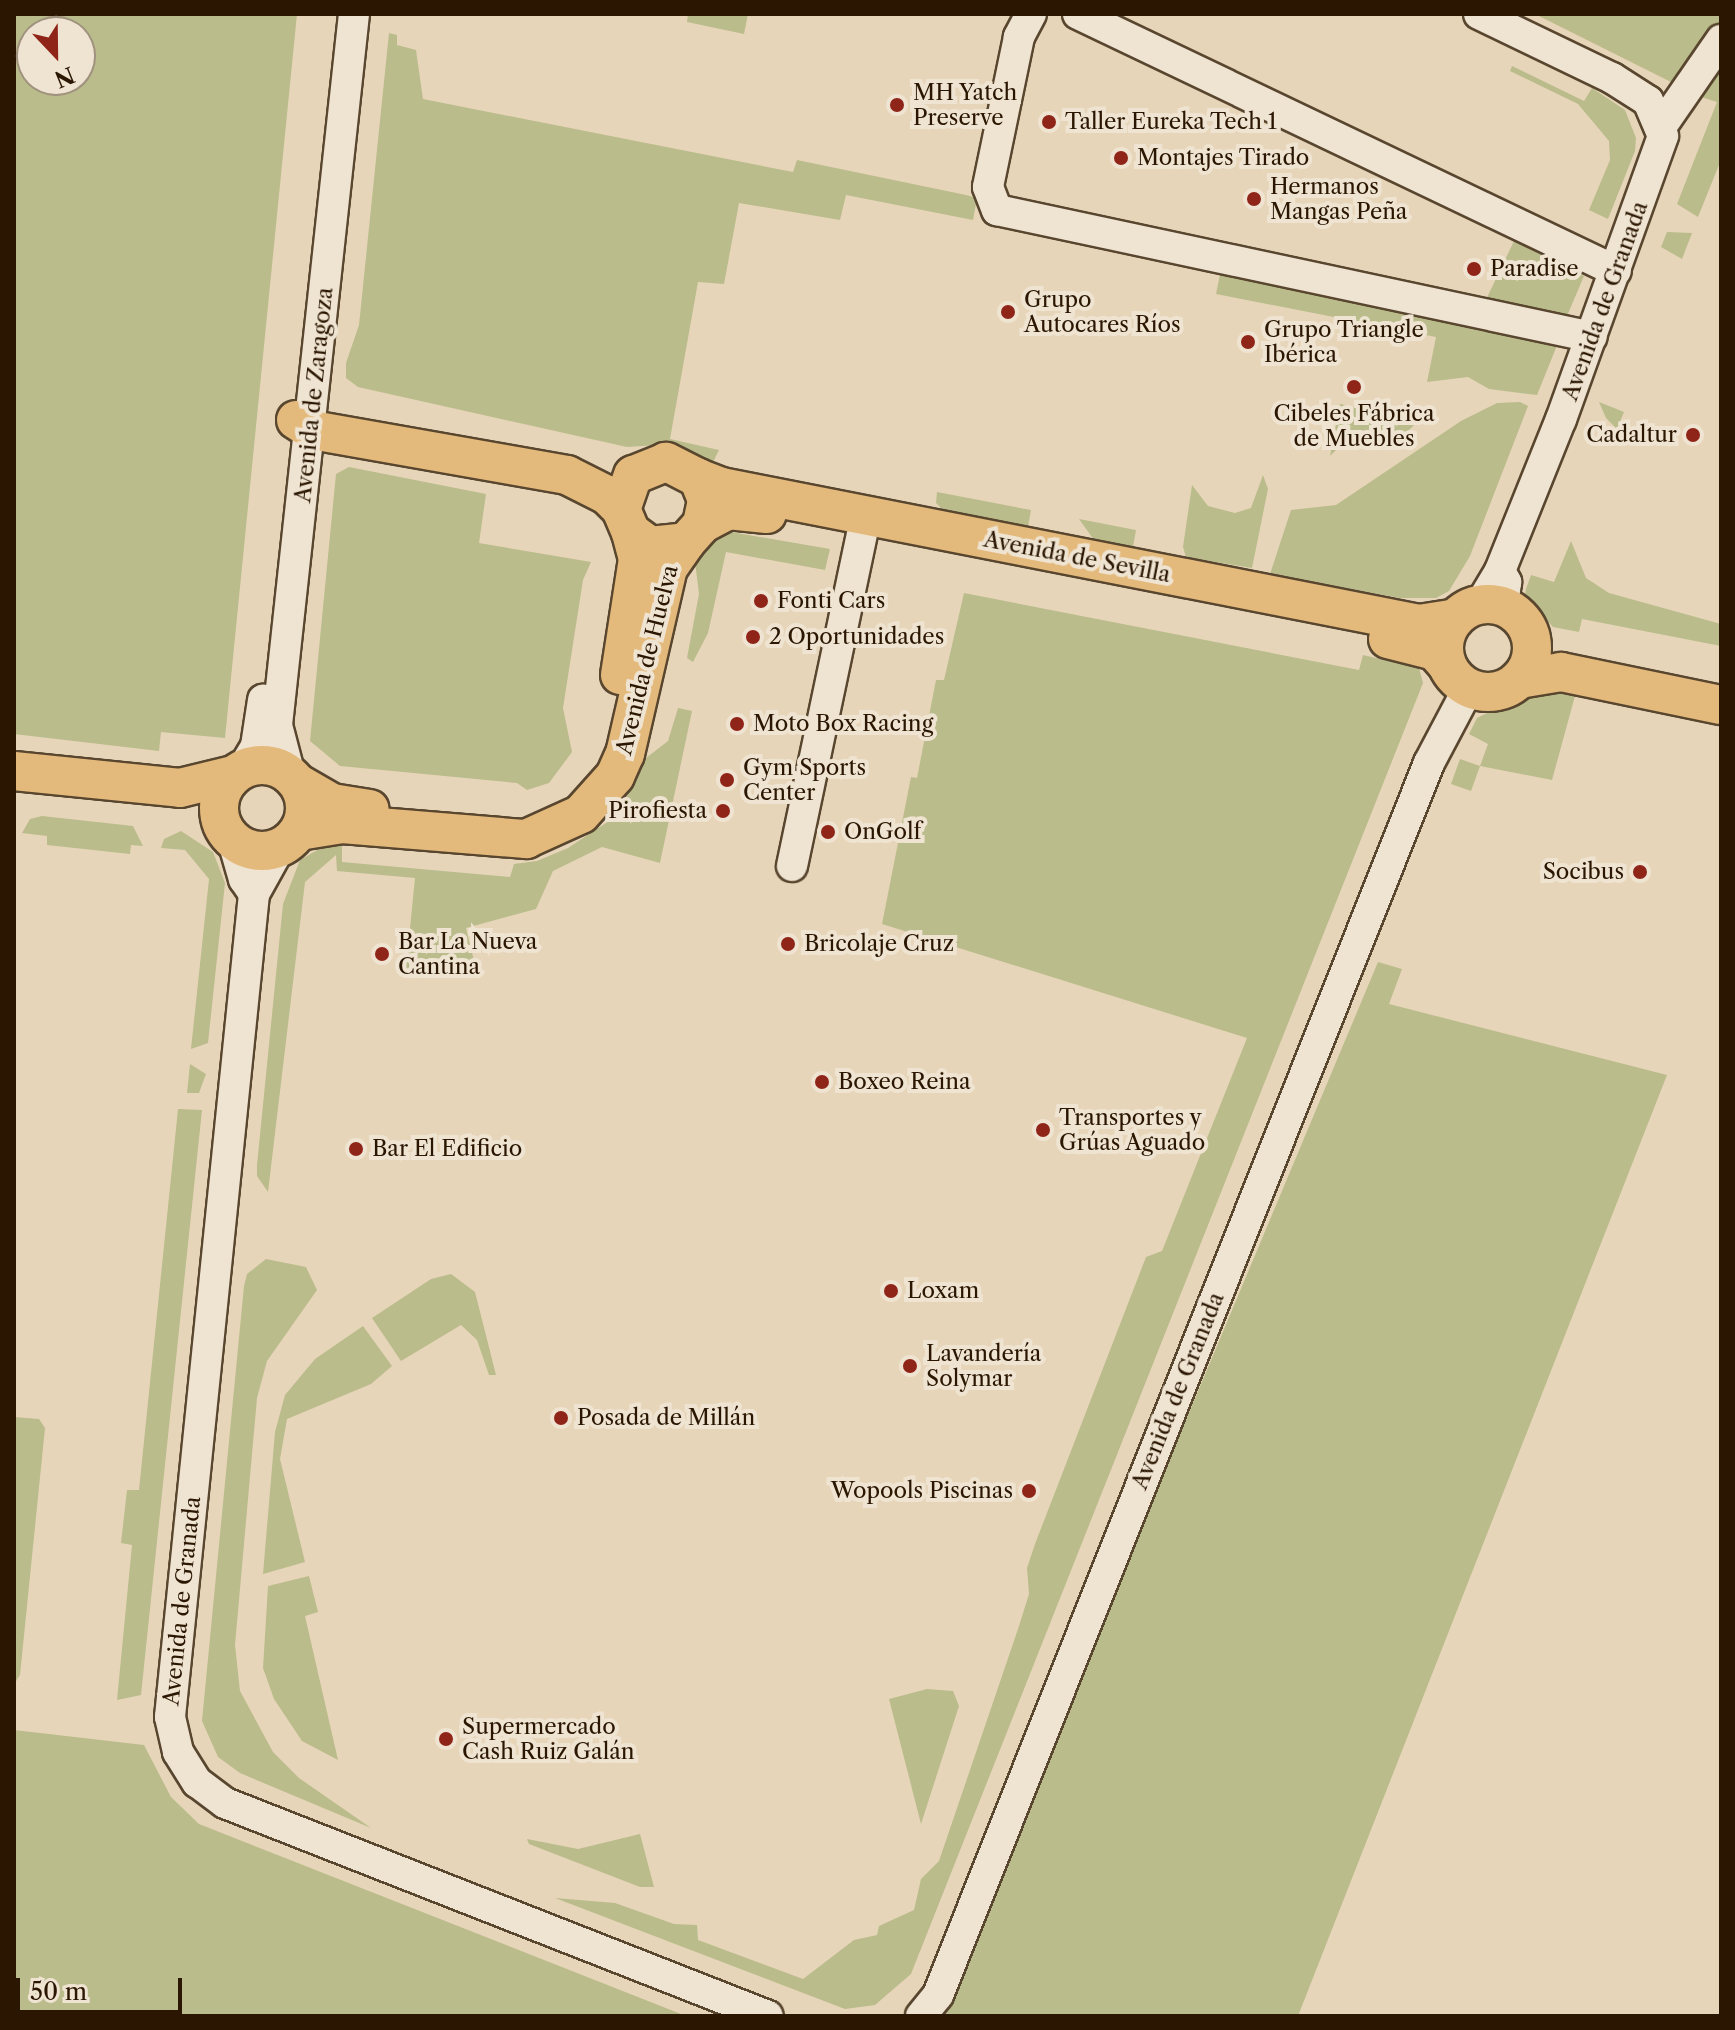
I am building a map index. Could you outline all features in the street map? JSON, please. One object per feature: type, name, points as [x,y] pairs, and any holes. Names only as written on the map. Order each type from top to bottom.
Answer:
[{"type":"main road","points":[[305,417],[642,468],[678,464],[698,478],[707,500],[694,533],[650,546],[598,489],[567,475],[305,417]]},
{"type":"main road","points":[[626,521],[625,486],[642,468]]},
{"type":"main road","name":"Avenida de Sevilla","points":[[698,478],[721,487],[1419,624],[1485,600]]},
{"type":"main road","name":"Avenida de Sevilla","points":[[694,533],[728,510],[750,510],[1423,646],[1456,676]]},
{"type":"main road","name":"Avenida de Huelva","points":[[294,780],[314,797],[345,806],[503,823],[538,817],[570,800],[595,774],[609,741],[638,559],[626,521]]},
{"type":"main road","name":"Avenida de Huelva","points":[[290,839],[342,824],[526,839],[581,814],[607,787],[625,754],[668,568],[694,533]]},
{"type":"main road","points":[[1519,679],[1530,660],[1530,638],[1520,619],[1485,600],[1445,640],[1456,676],[1498,691],[1519,679],[1561,672],[1721,705]]},
{"type":"main road","points":[[1530,638],[1551,651],[1721,684]]},
{"type":"main road","points":[[14,771],[180,788],[268,765],[294,780],[305,808],[290,839],[256,851],[195,811],[14,792]]},
{"type":"main road","points":[[229,836],[220,796],[238,772]]},
{"type":"street","name":"Avenida de Zaragoza","points":[[294,780],[277,725],[305,417],[336,14]]},
{"type":"street","name":"Avenida de Zaragoza","points":[[238,772],[259,735],[305,417],[354,14]]},
{"type":"street","points":[[1031,14],[1019,37],[988,187],[997,210],[1592,337]]},
{"type":"street","points":[[1078,14],[1616,271]]},
{"type":"street","points":[[1479,14],[1612,78],[1652,106],[1661,127]]},
{"type":"street","name":"Avenida de Granada","points":[[1485,600],[1592,337],[1663,144],[1661,127],[1721,40]]},
{"type":"street","points":[[792,866],[862,533]]},
{"type":"street","name":"Avenida de Granada","points":[[921,2016],[944,1980],[1429,763],[1433,729],[1456,676]]},
{"type":"street","name":"Avenida de Granada","points":[[229,836],[244,879],[254,894]]},
{"type":"street","name":"Avenida de Granada","points":[[290,839],[254,894],[170,1717],[178,1752],[197,1782],[225,1803],[768,2016]]},
{"type":"green space","points":[[14,14],[297,14],[225,738],[161,732],[159,751],[14,734]]},
{"type":"green space","points":[[688,14],[748,14],[744,34],[687,22]]},
{"type":"green space","points":[[1535,14],[1721,14],[1721,40],[1689,91]]},
{"type":"green space","points":[[389,33],[397,35],[397,45],[416,50],[423,99],[793,172],[797,160],[966,195],[977,198],[973,220],[846,195],[840,220],[739,203],[724,284],[698,282],[670,439],[719,450],[712,464],[674,444],[627,447],[358,387],[346,378],[346,363],[359,325]]},
{"type":"green space","points":[[1721,60],[1721,160],[1698,217],[1677,204],[1717,102],[1698,96]]},
{"type":"green space","points":[[1512,66],[1584,101],[1592,88],[1625,110],[1636,138],[1635,151],[1608,219],[1589,210],[1610,160],[1609,141],[1578,104],[1510,71]]},
{"type":"green space","points":[[1667,232],[1692,233],[1682,259],[1661,247]]},
{"type":"green space","points":[[1514,241],[1584,276],[1564,323],[1483,306]]},
{"type":"green space","points":[[1220,274],[1558,343],[1537,395],[1489,389],[1468,377],[1427,382],[1436,337],[1216,294]]},
{"type":"green space","points":[[1520,402],[1528,406],[1470,556],[1449,591],[1436,598],[1400,598],[1270,574],[1291,510],[1336,505],[1461,421],[1497,403]]},
{"type":"green space","points":[[1599,402],[1624,412],[1617,429],[1606,418]]},
{"type":"green space","points":[[1340,404],[1420,419],[1406,433],[1354,432],[1330,456]]},
{"type":"green space","points":[[349,467],[486,494],[479,543],[591,562],[583,580],[563,708],[572,752],[549,783],[527,790],[517,783],[340,766],[310,741],[336,474]]},
{"type":"green space","points":[[1263,475],[1268,489],[1252,568],[1186,557],[1183,547],[1192,485],[1208,506],[1235,513],[1251,508]]},
{"type":"green space","points":[[937,492],[1031,510],[1028,527],[942,509],[936,503]]},
{"type":"green space","points":[[1079,519],[1136,530],[1133,547],[1094,540]]},
{"type":"green space","points":[[725,531],[830,549],[825,570],[726,552],[708,633],[693,662],[687,658],[699,594],[695,562]]},
{"type":"green space","points":[[1571,541],[1586,578],[1609,593],[1721,624],[1721,646],[1582,619],[1579,632],[1553,627],[1525,595],[1526,589],[1531,575],[1554,582]]},
{"type":"green space","points":[[964,593],[1359,670],[1363,655],[1419,668],[1423,683],[911,1974],[875,2005],[845,2009],[555,1898],[615,1903],[674,1924],[697,1925],[698,1940],[803,1979],[854,1940],[877,1935],[879,1926],[914,1910],[921,1879],[939,1861],[1019,1626],[1029,1594],[1027,1568],[1035,1544],[1146,1257],[1162,1251],[1247,1038],[882,924],[911,777],[917,778],[936,680],[944,680]]},
{"type":"green space","points":[[1538,688],[1575,696],[1552,780],[1480,766],[1488,744],[1469,734],[1477,718]]},
{"type":"green space","points":[[678,708],[692,711],[660,863],[602,847],[553,871],[536,909],[466,928],[474,961],[406,968],[415,878],[337,871],[336,855],[305,882],[268,1192],[257,1176],[257,1165],[283,904],[300,860],[319,849],[342,845],[342,862],[510,877],[514,864],[537,861],[568,848],[612,819],[646,758],[668,741]]},
{"type":"green space","points":[[1460,759],[1480,766],[1471,791],[1451,784]]},
{"type":"green space","points":[[42,816],[133,826],[143,846],[131,845],[130,854],[47,845],[47,836],[22,833],[30,819]]},
{"type":"green space","points":[[181,831],[213,852],[225,883],[208,1043],[191,1049],[209,879],[185,850],[161,848],[164,839]]},
{"type":"green space","points":[[1378,962],[1402,969],[1389,1004],[1667,1075],[1298,2016],[936,2016]]},
{"type":"green space","points":[[190,1064],[206,1074],[199,1093],[187,1093]]},
{"type":"green space","points":[[178,1109],[202,1110],[141,1695],[117,1700],[132,1545],[121,1543],[127,1490],[139,1490]]},
{"type":"green space","points":[[266,1259],[306,1267],[317,1290],[267,1361],[257,1398],[235,1645],[240,1691],[273,1752],[299,1778],[371,1828],[240,1773],[218,1757],[202,1721],[244,1286],[247,1274]]},
{"type":"green space","points":[[451,1274],[475,1292],[496,1375],[489,1375],[477,1340],[461,1325],[401,1361],[372,1318],[431,1279]]},
{"type":"green space","points":[[363,1326],[392,1366],[371,1384],[287,1419],[280,1459],[305,1562],[263,1574],[275,1432],[285,1395],[315,1359]]},
{"type":"green space","points":[[14,1417],[39,1419],[45,1428],[20,1675],[14,1684]]},
{"type":"green space","points":[[309,1576],[318,1612],[305,1616],[338,1760],[302,1741],[274,1699],[263,1668],[268,1586]]},
{"type":"green space","points":[[927,1689],[953,1691],[959,1706],[921,1824],[889,1699]]},
{"type":"green space","points":[[14,1730],[144,1745],[171,1797],[199,1824],[686,2016],[14,2016]]},
{"type":"green space","points":[[640,1834],[654,1887],[640,1887],[529,1844],[527,1839],[578,1849]]},
{"type":"place","name":"MH Yatch Preserve","points":[[897,105]]},
{"type":"place","name":"Taller Eureka Tech 1","points":[[1049,122]]},
{"type":"place","name":"Montajes Tirado","points":[[1121,158]]},
{"type":"place","name":"Hermanos Mangas Peña","points":[[1254,199]]},
{"type":"place","name":"Paradise","points":[[1474,269]]},
{"type":"place","name":"Grupo Autocares Ríos","points":[[1008,312]]},
{"type":"place","name":"Grupo Triangle Ibérica","points":[[1248,342]]},
{"type":"place","name":"Cibeles Fábrica de Muebles","points":[[1354,387]]},
{"type":"place","name":"Cadaltur","points":[[1693,435]]},
{"type":"place","name":"Fonti Cars","points":[[761,601]]},
{"type":"place","name":"2 Oportunidades","points":[[753,637]]},
{"type":"place","name":"Moto Box Racing","points":[[737,724]]},
{"type":"place","name":"Gym Sports Center","points":[[727,780]]},
{"type":"place","name":"Pirofiesta","points":[[723,811]]},
{"type":"place","name":"OnGolf","points":[[828,832]]},
{"type":"place","name":"Socibus","points":[[1640,872]]},
{"type":"place","name":"Bricolaje Cruz","points":[[788,944]]},
{"type":"place","name":"Bar La Nueva Cantina","points":[[382,954]]},
{"type":"place","name":"Boxeo Reina","points":[[822,1082]]},
{"type":"place","name":"Transportes y Grúas Aguado","points":[[1043,1130]]},
{"type":"place","name":"Bar El Edificio","points":[[356,1149]]},
{"type":"place","name":"Loxam","points":[[891,1291]]},
{"type":"place","name":"Lavandería Solymar","points":[[910,1366]]},
{"type":"place","name":"Posada de Millán","points":[[561,1418]]},
{"type":"place","name":"Wopools Piscinas","points":[[1029,1491]]},
{"type":"place","name":"Supermercado Cash Ruiz Galán","points":[[446,1739]]}]
